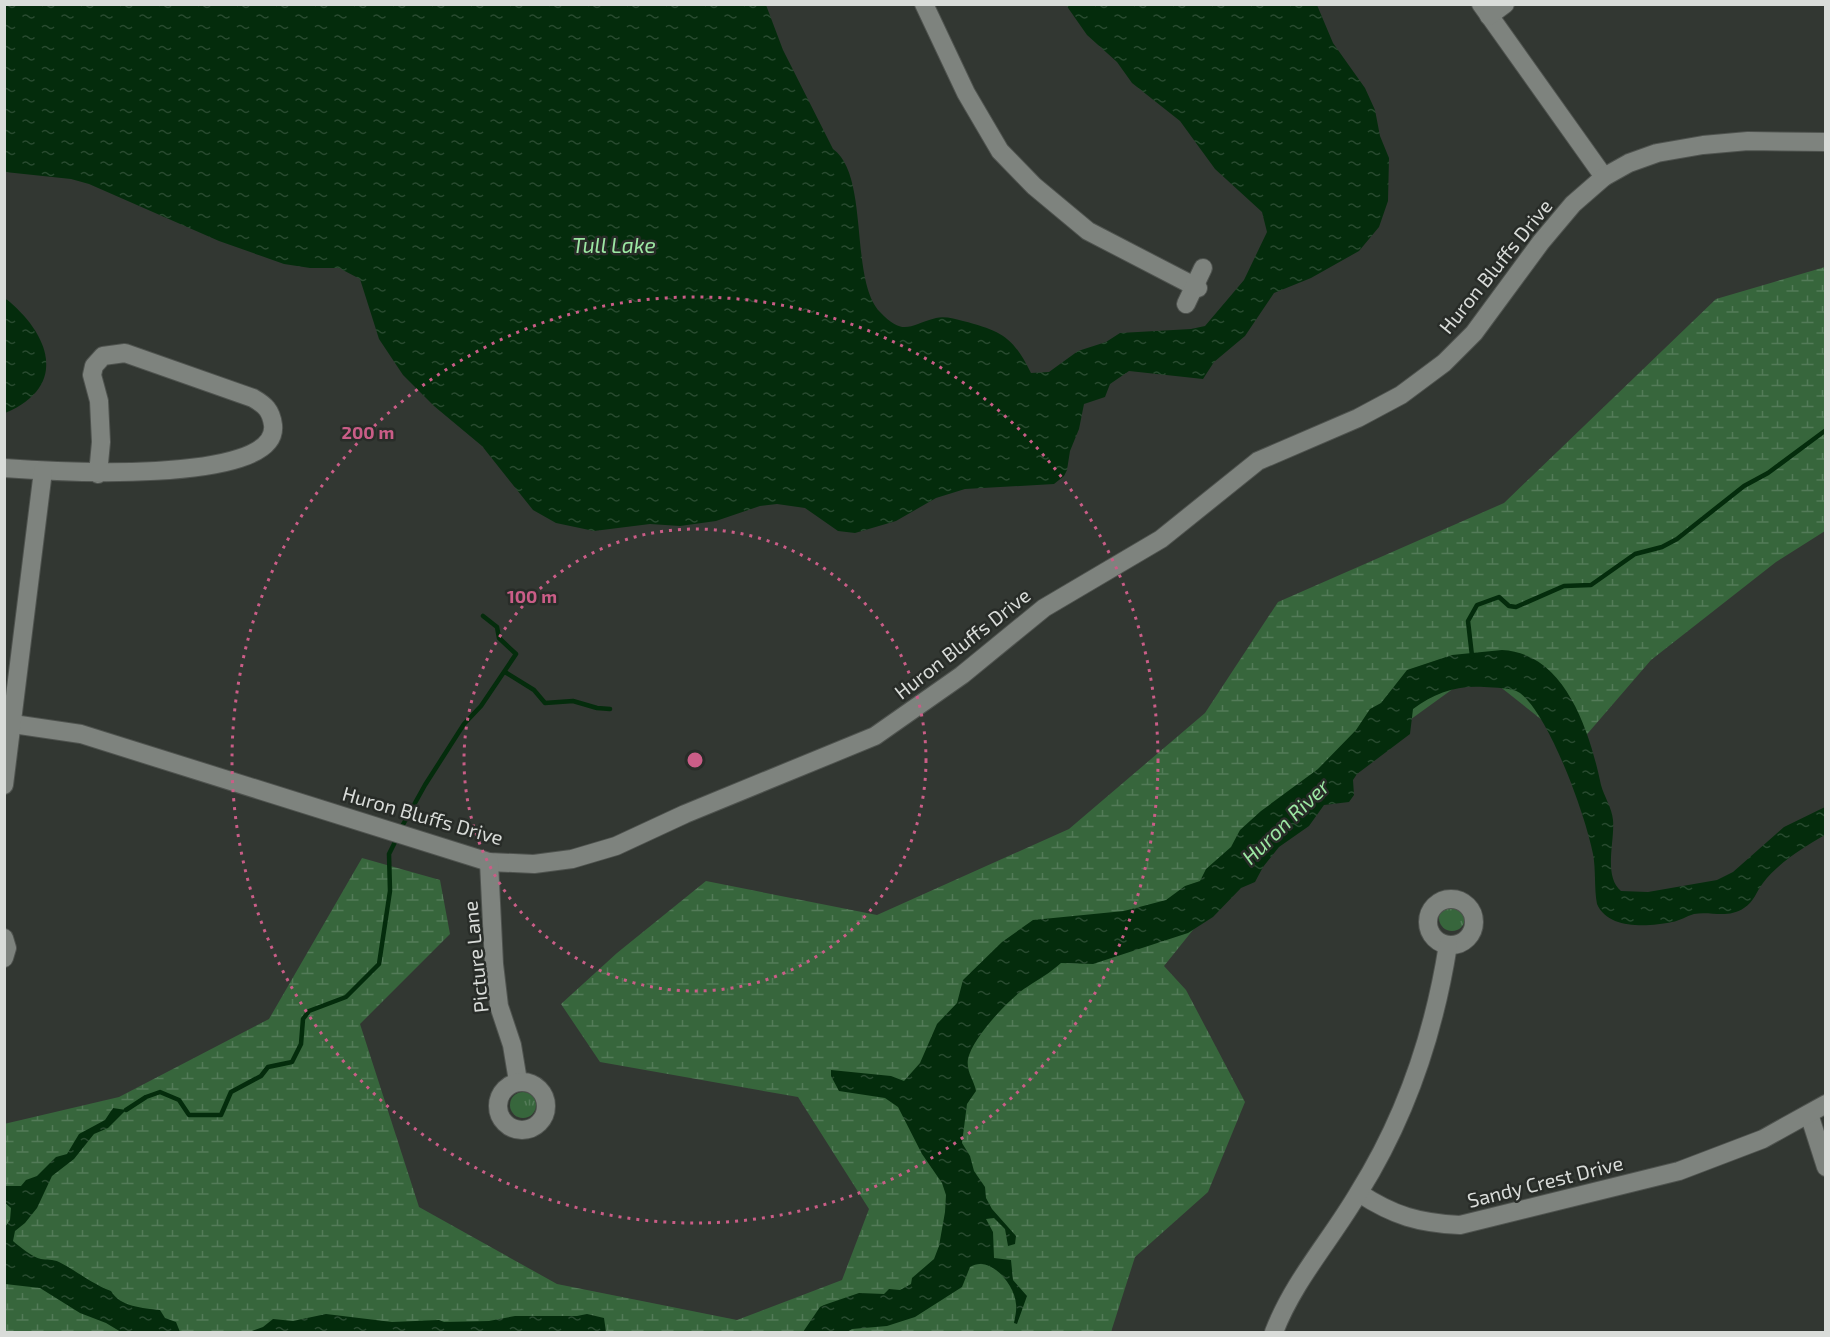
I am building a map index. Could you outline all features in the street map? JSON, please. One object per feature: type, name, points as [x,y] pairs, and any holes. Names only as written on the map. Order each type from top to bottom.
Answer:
[{"type":"street","points":[[924,4],[966,93],[1000,150],[1034,186],[1088,231],[1196,287]]},
{"type":"street","points":[[1505,4],[1485,10],[1604,177]]},
{"type":"street","name":"Huron Bluffs Drive","points":[[13,724],[81,734],[489,862],[534,864],[572,859],[616,846],[685,814],[875,736],[962,675],[1044,608],[1161,539],[1258,461],[1359,418],[1401,394],[1444,363],[1474,333],[1567,212],[1604,177],[1629,163],[1657,153],[1703,145],[1748,141],[1826,142]]},
{"type":"street","points":[[1186,304],[1203,268]]},
{"type":"street","points":[[4,468],[98,474],[127,474],[206,465],[257,453],[268,444],[274,430],[272,414],[264,404],[253,398],[125,353],[103,356],[94,366],[92,375],[99,401],[101,442],[98,474]]},
{"type":"street","points":[[4,785],[43,471]]},
{"type":"street","name":"Picture Lane","points":[[489,862],[494,964],[499,1006],[512,1045],[518,1082]]},
{"type":"street","points":[[4,938],[7,948],[4,958]]},
{"type":"street","points":[[1274,1332],[1300,1278],[1359,1193],[1391,1134],[1419,1072],[1438,1002],[1448,945]]},
{"type":"street","name":"Sandy Crest Drive","points":[[1359,1193],[1386,1210],[1430,1223],[1460,1225],[1680,1171],[1763,1139],[1826,1104]]},
{"type":"street","points":[[1809,1114],[1826,1167]]},
{"type":"green space","points":[[1825,267],[1825,531],[1776,562],[1651,660],[1576,747],[1479,670],[1295,803],[1164,966],[1186,990],[1245,1102],[1208,1192],[1135,1257],[1111,1332],[5,1332],[4,1124],[119,1097],[269,1019],[362,858],[440,880],[450,934],[360,1024],[419,1207],[557,1284],[737,1320],[842,1280],[869,1209],[798,1097],[600,1062],[561,1004],[617,953],[706,881],[877,915],[1069,829],[1205,713],[1278,602],[1504,503],[1716,299]]},
{"type":"green space","points":[[1452,905],[1462,908],[1465,918],[1462,928],[1452,931],[1442,928],[1439,918],[1442,908]]},
{"type":"green space","points":[[523,1092],[533,1095],[536,1105],[533,1115],[523,1118],[513,1115],[510,1105],[513,1095]]},
{"type":"water","name":"Tull Lake","points":[[5,4],[766,5],[783,50],[833,149],[844,162],[852,181],[865,277],[871,297],[880,312],[888,320],[901,327],[913,326],[943,317],[988,328],[1012,343],[1031,373],[1049,372],[1078,351],[1106,342],[1120,333],[1191,329],[1205,326],[1244,280],[1267,232],[1262,212],[1215,169],[1180,121],[1132,83],[1117,62],[1087,35],[1066,5],[1317,5],[1333,43],[1365,88],[1375,110],[1380,136],[1389,158],[1388,201],[1379,227],[1359,251],[1311,278],[1274,293],[1245,336],[1214,362],[1203,379],[1129,371],[1110,384],[1105,397],[1084,404],[1079,429],[1070,451],[1067,470],[1064,476],[1054,484],[965,489],[936,498],[896,521],[855,533],[838,531],[805,508],[777,504],[760,506],[716,521],[680,526],[650,524],[594,531],[556,523],[533,510],[482,446],[434,406],[403,375],[379,339],[360,279],[339,268],[310,268],[284,264],[219,241],[89,184],[71,179],[5,172]]},
{"type":"water","points":[[5,298],[33,327],[46,358],[45,374],[39,389],[25,402],[5,413]]},
{"type":"water","name":"Huron River","points":[[1502,650],[1524,655],[1543,665],[1559,680],[1582,720],[1601,785],[1610,807],[1613,828],[1612,877],[1621,891],[1648,892],[1717,880],[1733,872],[1784,827],[1825,807],[1825,835],[1784,862],[1763,883],[1750,903],[1738,911],[1726,914],[1700,913],[1652,925],[1630,925],[1620,922],[1602,912],[1597,904],[1593,854],[1583,816],[1554,744],[1531,705],[1520,693],[1498,688],[1464,687],[1446,691],[1429,699],[1413,709],[1410,734],[1357,774],[1353,780],[1354,795],[1349,802],[1324,805],[1309,826],[1279,847],[1263,867],[1255,882],[1241,888],[1213,917],[1188,933],[1093,964],[1061,963],[1019,992],[992,1020],[976,1041],[968,1064],[976,1091],[967,1104],[962,1143],[970,1156],[974,1171],[985,1187],[986,1198],[992,1209],[1016,1236],[1015,1244],[1008,1246],[1005,1229],[994,1218],[986,1219],[993,1232],[994,1258],[1011,1260],[1013,1280],[1027,1296],[1017,1324],[1014,1323],[1015,1296],[1011,1288],[993,1268],[978,1264],[970,1267],[962,1287],[915,1317],[887,1326],[852,1329],[847,1332],[803,1332],[820,1307],[824,1305],[859,1293],[884,1294],[889,1289],[900,1290],[911,1284],[912,1278],[934,1259],[939,1246],[945,1212],[946,1195],[942,1183],[922,1154],[898,1107],[885,1098],[839,1091],[831,1076],[831,1070],[891,1076],[904,1081],[920,1063],[937,1024],[957,1003],[963,980],[1002,942],[1033,920],[1124,911],[1166,900],[1185,886],[1200,881],[1206,869],[1231,847],[1240,830],[1261,811],[1318,769],[1356,730],[1370,709],[1381,703],[1407,670],[1452,655]]},
{"type":"water","points":[[113,1108],[126,1110],[108,1128],[94,1134],[74,1159],[52,1176],[37,1208],[15,1231],[13,1241],[26,1252],[41,1259],[57,1261],[111,1291],[126,1304],[160,1310],[165,1318],[176,1322],[180,1332],[121,1332],[106,1323],[80,1313],[40,1288],[5,1284],[5,1227],[10,1220],[11,1208],[5,1203],[5,1186],[21,1186],[26,1180],[37,1176],[56,1157],[67,1154],[79,1134],[105,1120]]},
{"type":"water","points":[[326,1314],[392,1322],[439,1320],[444,1322],[489,1321],[515,1316],[587,1314],[604,1318],[606,1332],[249,1332],[263,1327],[273,1319],[293,1321]]},
{"type":"waterway","points":[[1472,656],[1468,621],[1477,605],[1499,597],[1509,606],[1516,607],[1564,586],[1591,585],[1635,554],[1662,547],[1677,539],[1744,486],[1768,473],[1826,430]]},
{"type":"waterway","points":[[400,830],[425,785],[464,724],[481,706],[516,654],[499,638],[497,627],[483,616]]},
{"type":"waterway","points":[[505,672],[534,690],[545,703],[573,701],[610,709]]},
{"type":"waterway","points":[[126,1110],[146,1097],[160,1092],[179,1100],[189,1115],[221,1115],[231,1092],[261,1076],[268,1067],[292,1062],[301,1044],[303,1019],[309,1011],[346,997],[379,964],[390,891],[389,854],[397,838]]}]
